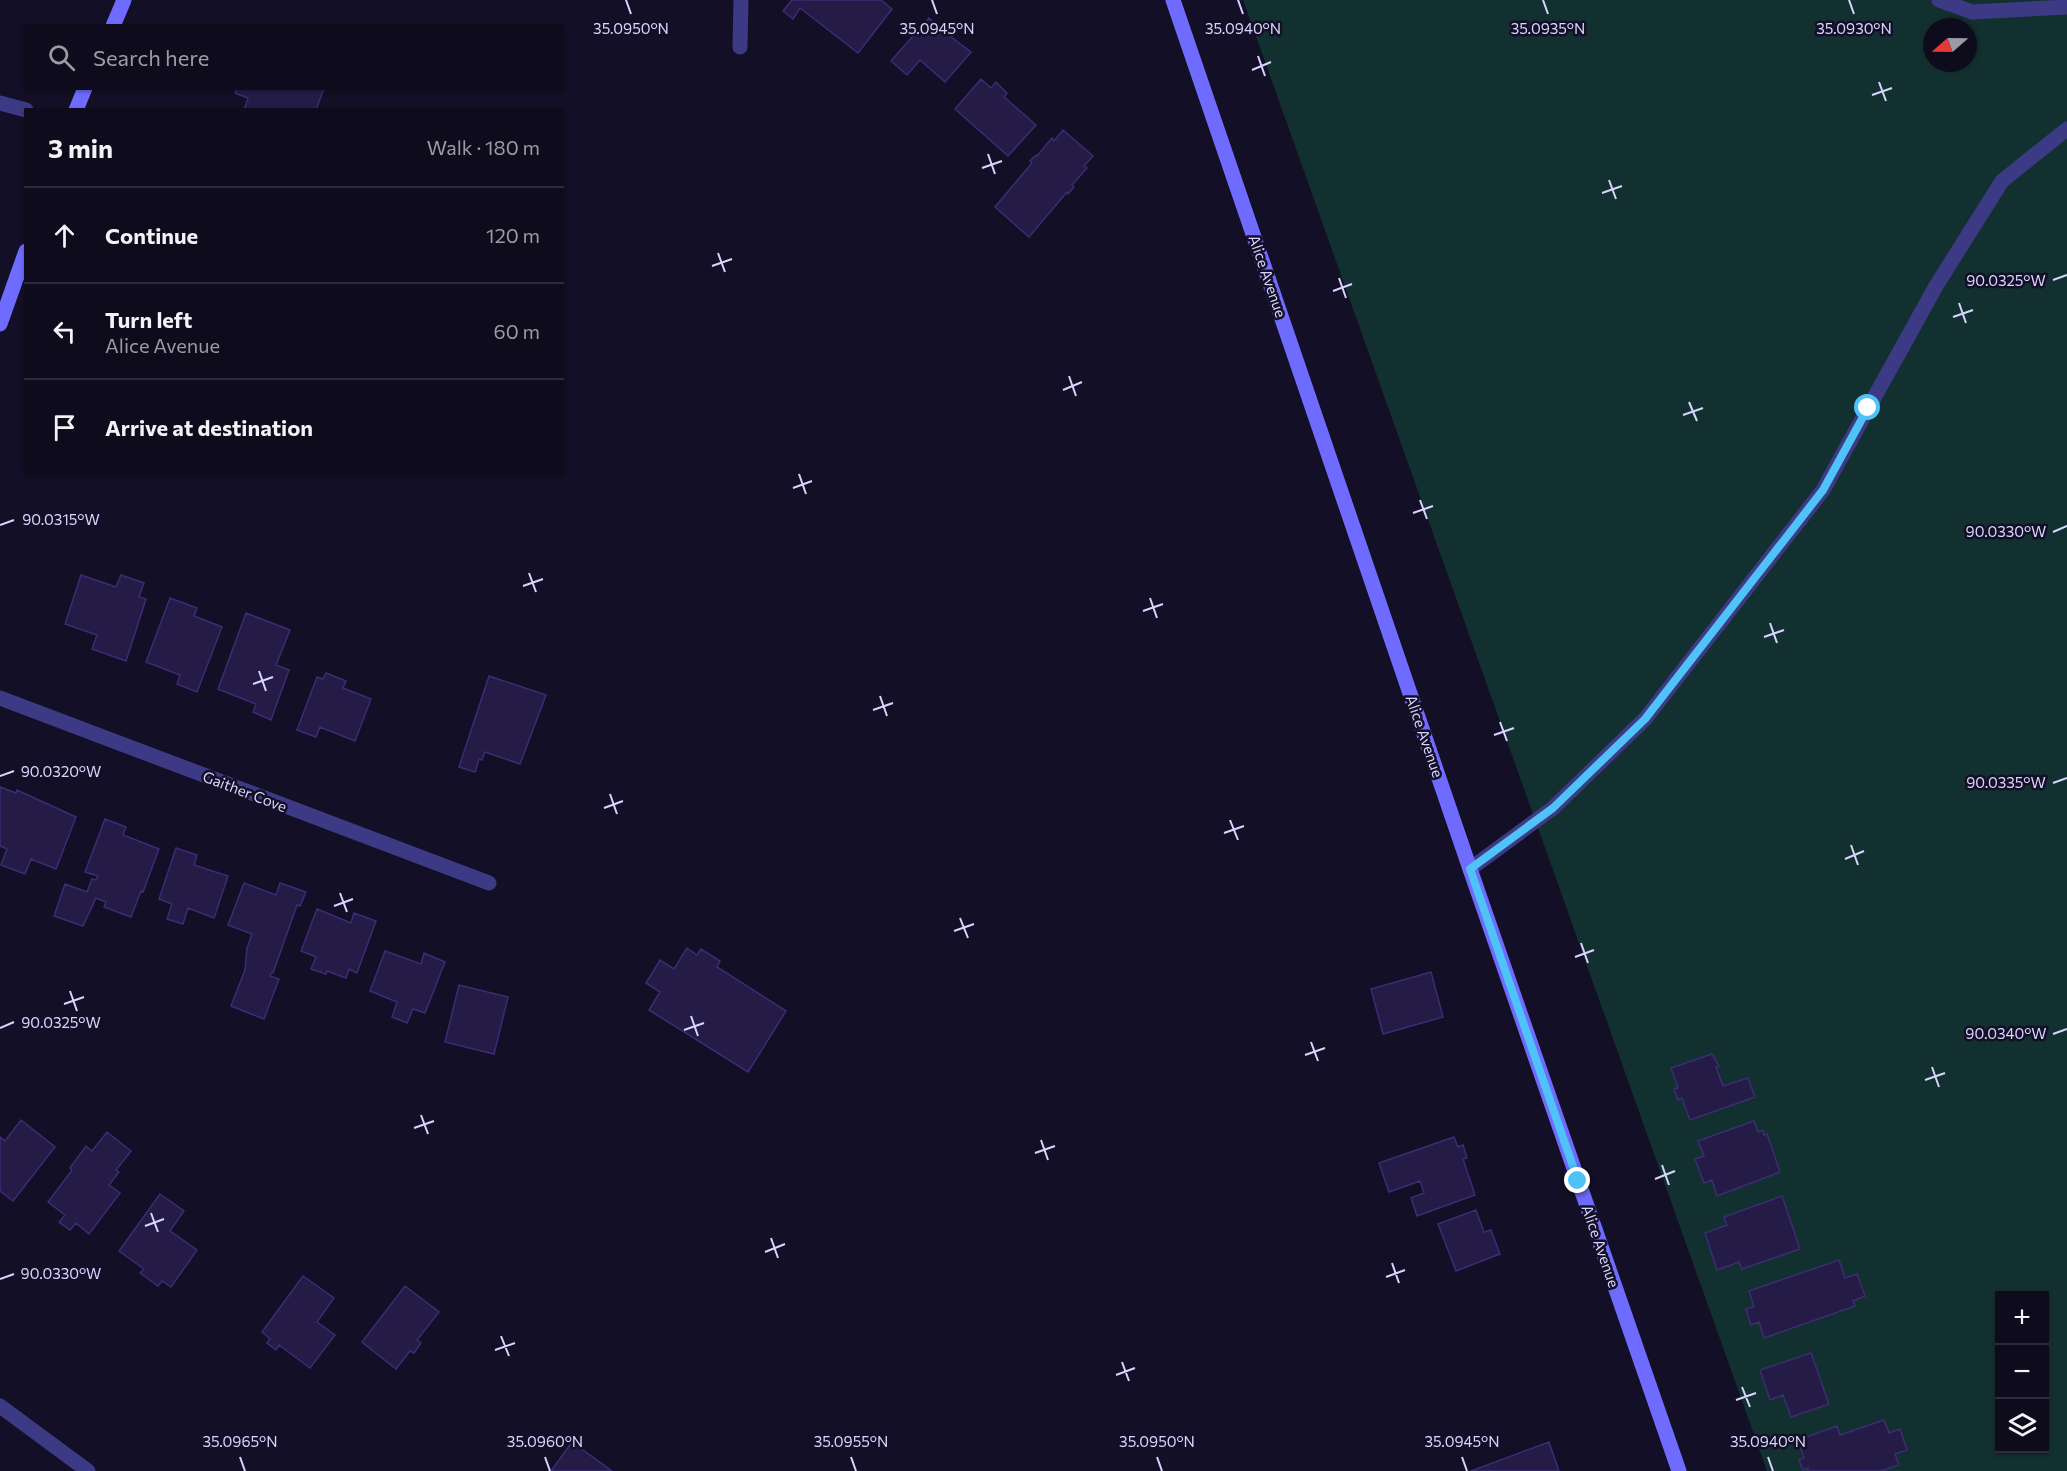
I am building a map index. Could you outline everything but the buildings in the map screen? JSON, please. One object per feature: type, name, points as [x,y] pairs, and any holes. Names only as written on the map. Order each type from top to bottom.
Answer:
[{"type":"street","points":[[114,24],[124,0]]},
{"type":"street","points":[[740,47],[741,0]]},
{"type":"street","name":"Alice Avenue","points":[[1173,0],[1470,869],[1679,1471]]},
{"type":"street","points":[[1939,0],[1972,12],[2067,7]]},
{"type":"street","points":[[77,108],[84,90]]},
{"type":"street","points":[[0,103],[24,109]]},
{"type":"street","points":[[1470,869],[1553,808],[1645,719],[1823,490],[1936,286],[2002,181],[2067,129]]},
{"type":"street","points":[[0,324],[24,258]]},
{"type":"street","name":"Gaither Cove","points":[[0,698],[489,883]]},
{"type":"street","points":[[0,1406],[88,1471]]},
{"type":"green space","points":[[1243,0],[2067,0],[2067,1471],[1767,1471]]},
{"type":"route","points":[[1578,1181],[1470,869],[1553,808],[1645,719],[1823,490],[1868,408]]}]
